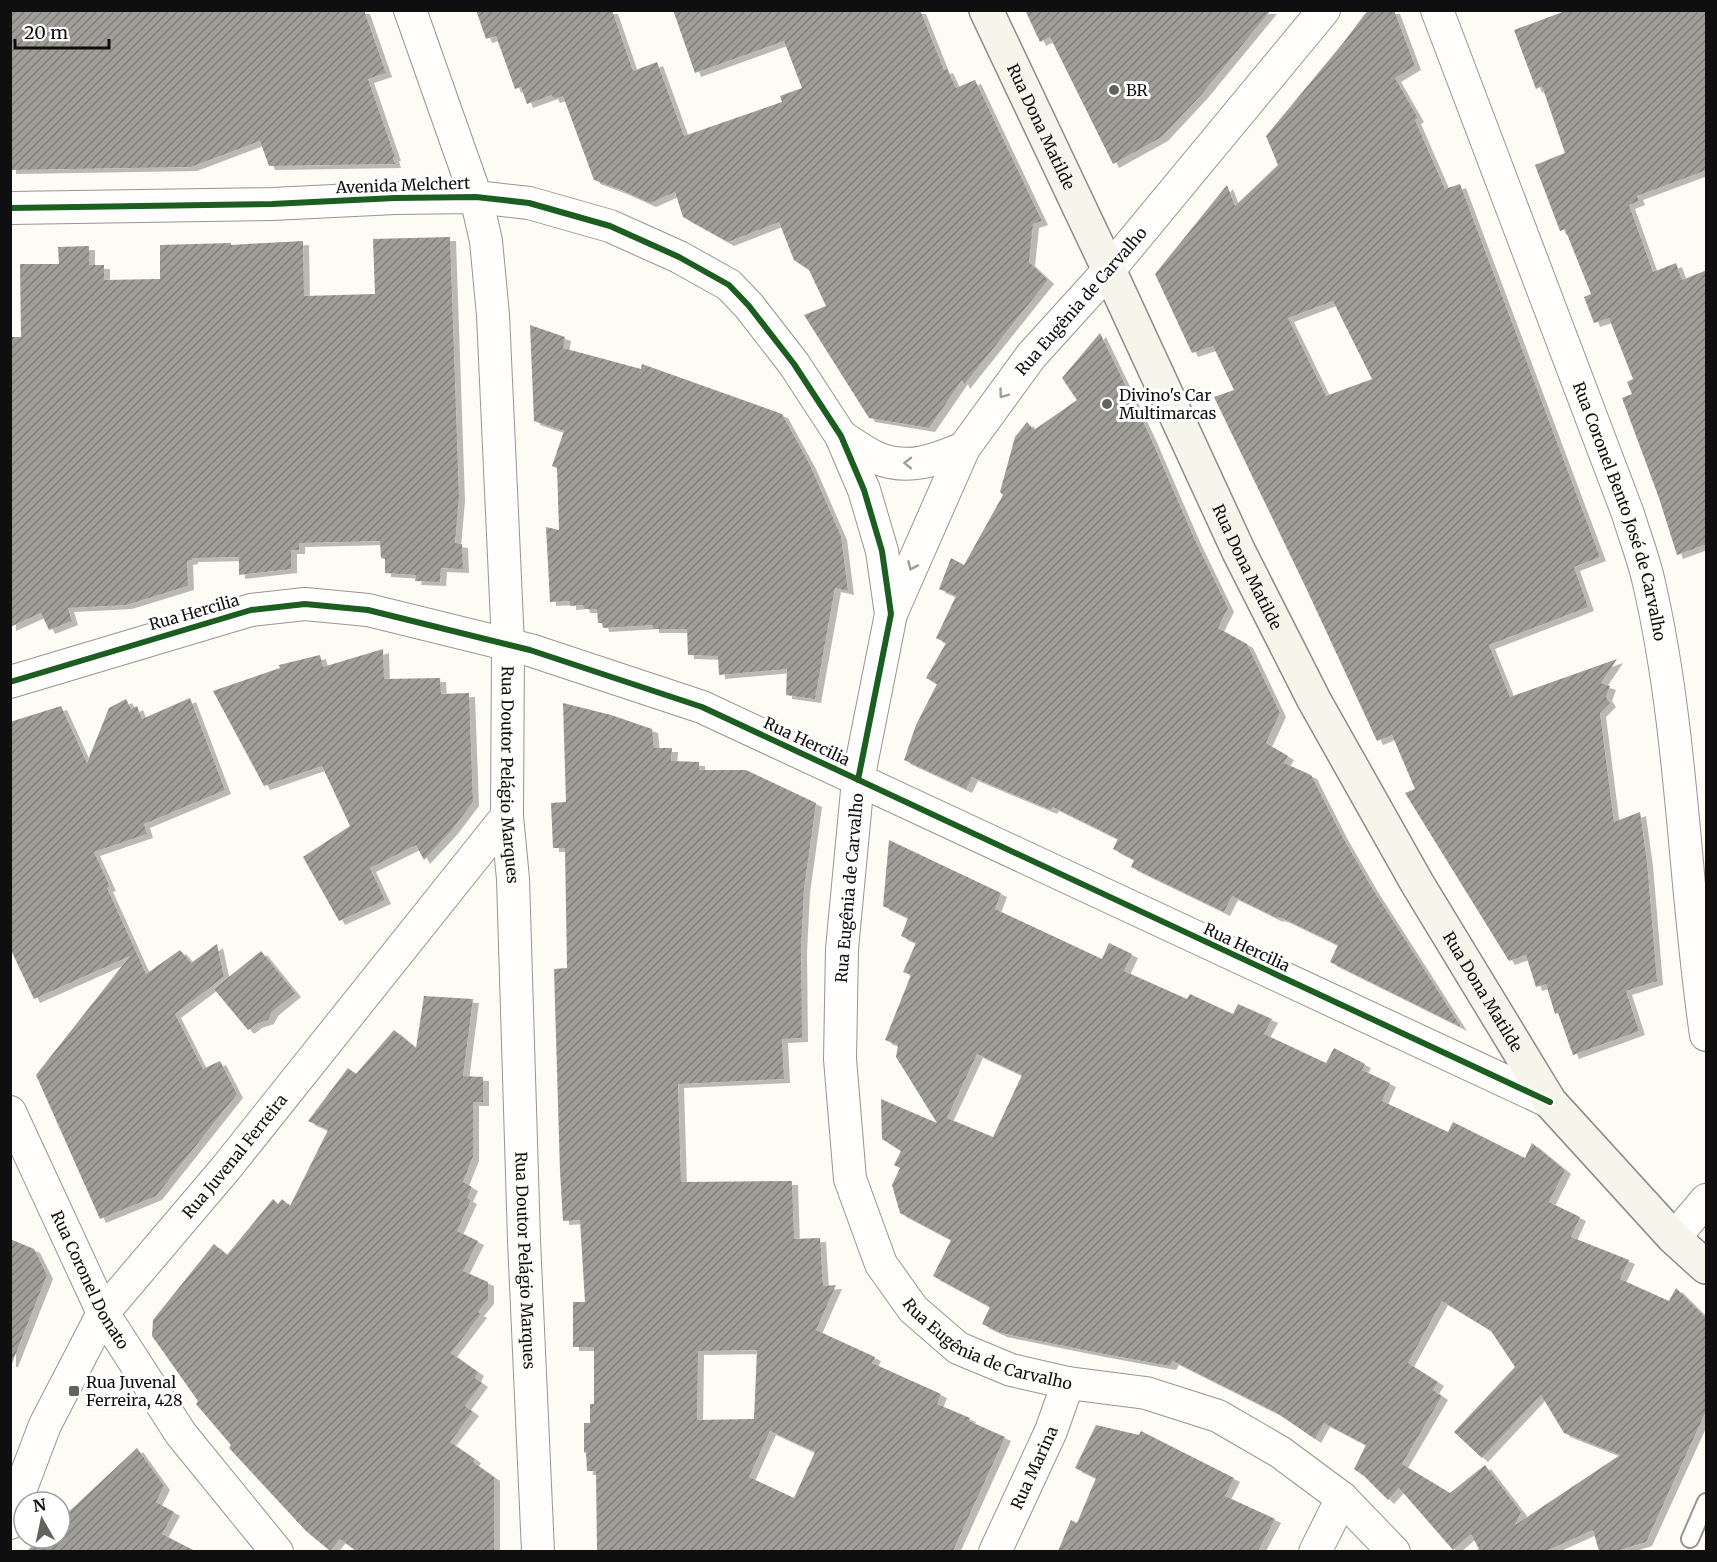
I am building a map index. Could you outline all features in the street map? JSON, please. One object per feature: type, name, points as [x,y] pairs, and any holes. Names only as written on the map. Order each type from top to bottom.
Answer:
[{"type":"street","name":"Rua Doutor Pelágio Marques","points":[[410,10],[476,197],[486,240],[493,315],[508,644],[507,816],[513,879],[524,1240],[538,1551]]},
{"type":"street","name":"Rua Dona Matilde","points":[[986,10],[1239,552],[1314,700],[1434,912],[1550,1102],[1674,1238],[1707,1267]]},
{"type":"street","name":"Rua Eugênia de Carvalho","points":[[1324,10],[1109,270],[1030,356],[964,448],[891,614],[858,780],[842,949],[840,1059],[850,1179],[865,1226],[881,1264],[913,1309],[958,1348],[1011,1370],[1068,1383],[1146,1393],[1218,1416],[1280,1452],[1342,1498],[1394,1551]]},
{"type":"street","name":"Rua Coronel Bento José de Carvalho","points":[[1437,10],[1619,492],[1649,582],[1669,693],[1695,960],[1707,1035]]},
{"type":"street","name":"Avenida Melchert","points":[[10,208],[260,204],[476,197],[529,203],[610,226],[679,257],[729,285],[749,306],[794,364],[841,436],[864,490],[882,551],[891,614]]},
{"type":"street","name":"Avenida Melchert","points":[[841,436],[878,458],[912,465],[940,458],[964,448]]},
{"type":"street","name":"Rua Hercilia","points":[[10,682],[251,610],[305,604],[368,610],[508,644],[581,665],[702,707],[1550,1102]]},
{"type":"street","name":"Rua Juvenal Ferreira","points":[[10,1523],[45,1425],[103,1313],[226,1168],[507,816]]},
{"type":"street","name":"Rua Coronel Donato","points":[[10,1112],[103,1313],[182,1434],[277,1551]]},
{"type":"street","points":[[1674,1238],[1707,1200]]},
{"type":"street","name":"Rua Marina","points":[[995,1551],[1051,1431],[1068,1383]]},
{"type":"street","points":[[1315,1551],[1342,1498]]},
{"type":"lane","points":[[1690,1539],[1707,1502]]},
{"type":"building","points":[[10,10],[364,10],[386,73],[368,79],[395,157],[393,157],[395,164],[269,166],[260,141],[191,167],[10,170]]},
{"type":"building","points":[[476,10],[612,10],[633,71],[657,62],[684,136],[782,102],[780,96],[802,88],[784,41],[695,73],[673,10],[920,10],[944,70],[947,69],[956,88],[975,80],[1042,221],[1033,224],[1029,262],[1048,280],[964,385],[962,380],[929,428],[869,418],[804,315],[826,306],[809,270],[794,260],[779,222],[728,242],[683,217],[675,192],[650,203],[594,180],[563,96],[554,99],[552,95],[527,104],[521,87],[515,89],[496,36],[486,39]]},
{"type":"building","points":[[1025,10],[1271,10],[1202,94],[1162,137],[1113,164],[1050,37],[1040,42]]},
{"type":"building","points":[[1368,10],[1394,10],[1415,66],[1395,78],[1418,118],[1415,120],[1445,189],[1460,184],[1600,557],[1574,567],[1588,607],[1489,645],[1510,697],[1617,659],[1601,683],[1610,686],[1606,697],[1610,703],[1600,713],[1614,822],[1640,812],[1647,862],[1657,981],[1626,991],[1639,1031],[1573,1055],[1558,1013],[1555,1014],[1546,984],[1536,987],[1526,955],[1509,961],[1405,793],[1415,789],[1392,735],[1377,741],[1214,397],[1234,390],[1213,346],[1192,353],[1155,274],[1227,185],[1235,206],[1278,165],[1266,136]],"holes":[[[1333,301],[1372,379],[1326,396],[1288,318]]]},
{"type":"building","points":[[1568,10],[1707,10],[1707,170],[1637,196],[1639,201],[1629,205],[1653,272],[1676,263],[1682,280],[1707,270],[1707,544],[1677,555],[1659,498],[1622,398],[1632,394],[1627,382],[1633,379],[1609,318],[1594,323],[1584,297],[1591,294],[1565,229],[1560,231],[1535,165],[1565,153],[1542,86],[1536,89],[1514,30]]},
{"type":"building","points":[[450,237],[459,497],[455,543],[462,544],[463,569],[441,568],[440,582],[415,581],[416,575],[385,573],[385,559],[381,558],[380,541],[299,543],[299,550],[291,550],[291,569],[239,575],[239,557],[192,558],[187,561],[188,586],[126,605],[68,608],[72,621],[49,630],[41,613],[10,627],[10,337],[21,337],[20,264],[59,264],[58,247],[89,246],[89,265],[104,265],[104,280],[160,279],[160,245],[231,243],[231,245],[303,241],[304,296],[375,294],[373,239]]},
{"type":"building","points":[[530,325],[565,337],[563,348],[641,369],[642,364],[782,414],[810,465],[841,536],[848,591],[835,588],[815,699],[786,695],[787,669],[719,675],[718,656],[688,655],[687,629],[653,629],[653,625],[603,628],[602,623],[598,623],[597,609],[584,609],[583,605],[570,606],[570,601],[550,602],[546,527],[559,530],[557,468],[552,466],[564,431],[534,421]]},
{"type":"building","points":[[1100,333],[1149,434],[1194,538],[1228,608],[1218,628],[1247,644],[1280,713],[1266,743],[1288,756],[1284,763],[1311,775],[1372,888],[1461,1027],[1330,962],[1338,945],[1232,896],[1224,912],[1131,867],[1134,860],[1113,849],[1118,839],[1053,807],[1051,810],[972,777],[966,789],[904,760],[916,725],[937,684],[926,678],[946,643],[936,638],[956,596],[939,589],[951,558],[964,565],[1003,495],[1000,492],[1015,437],[1027,422],[1034,430],[1077,400],[1062,378]]},
{"type":"building","points":[[383,649],[384,679],[440,678],[441,694],[469,693],[473,802],[451,831],[424,860],[416,845],[370,868],[385,900],[339,921],[303,857],[350,826],[322,766],[264,786],[213,691],[280,668],[279,665],[320,655],[323,667]]},
{"type":"building","points":[[190,698],[225,790],[144,824],[147,834],[94,852],[110,887],[107,888],[146,974],[180,950],[191,963],[217,944],[224,977],[175,1014],[203,1069],[220,1061],[237,1094],[156,1196],[100,1219],[36,1075],[130,956],[34,999],[10,948],[10,722],[61,706],[87,763],[109,708],[126,699],[131,709],[137,706],[142,719]]},
{"type":"building","points":[[563,703],[611,715],[652,729],[654,748],[672,748],[671,761],[699,762],[699,770],[746,770],[816,803],[804,889],[801,948],[802,1038],[782,1039],[784,1079],[678,1084],[681,1182],[792,1181],[794,1239],[820,1238],[823,1286],[836,1285],[816,1330],[875,1357],[872,1363],[941,1394],[937,1404],[970,1418],[969,1421],[1005,1437],[953,1551],[597,1551],[596,1471],[587,1471],[586,1452],[584,1453],[584,1423],[590,1423],[590,1404],[594,1404],[594,1347],[573,1347],[573,1302],[585,1302],[580,1220],[563,1221],[560,1171],[554,969],[567,968],[565,848],[553,848],[551,803],[566,802]],"holes":[[[757,1350],[754,1419],[697,1420],[698,1351]],[[770,1431],[815,1452],[794,1498],[749,1477]]]},
{"type":"building","points":[[889,840],[1001,893],[995,909],[1102,959],[1109,943],[1132,954],[1124,971],[1187,999],[1190,994],[1233,1014],[1238,1004],[1272,1019],[1264,1034],[1326,1063],[1334,1048],[1365,1064],[1362,1070],[1390,1083],[1382,1101],[1448,1132],[1453,1122],[1525,1158],[1532,1143],[1565,1170],[1549,1202],[1580,1217],[1571,1237],[1629,1260],[1620,1279],[1669,1301],[1676,1288],[1707,1319],[1707,1409],[1646,1542],[1617,1551],[1599,1551],[1593,1530],[1546,1551],[1475,1551],[1479,1549],[1471,1534],[1453,1550],[1399,1488],[1388,1500],[1354,1469],[1366,1445],[1324,1423],[1315,1439],[1277,1413],[1173,1361],[1170,1366],[1099,1353],[1001,1333],[982,1324],[990,1307],[933,1276],[951,1240],[900,1213],[892,1185],[900,1168],[894,1165],[901,1151],[882,1139],[881,1099],[937,1123],[896,1057],[898,1045],[885,1040],[911,975],[903,972],[916,943],[901,936],[908,918],[883,906]],"holes":[[[977,1054],[1022,1075],[993,1137],[947,1118]],[[1442,1301],[1491,1331],[1515,1367],[1454,1432],[1482,1458],[1541,1395],[1564,1433],[1620,1455],[1515,1525],[1521,1512],[1485,1465],[1450,1493],[1402,1464],[1442,1396],[1433,1390],[1438,1382],[1408,1363]]]},
{"type":"building","points":[[261,951],[295,993],[272,1012],[268,1020],[248,1030],[214,989]]},
{"type":"building","points":[[424,996],[473,999],[463,1076],[483,1077],[483,1102],[473,1102],[473,1157],[463,1182],[472,1187],[467,1198],[471,1200],[457,1231],[478,1241],[463,1271],[488,1282],[488,1300],[478,1312],[481,1314],[451,1353],[478,1372],[475,1378],[482,1383],[465,1406],[473,1412],[450,1442],[475,1459],[473,1462],[494,1477],[494,1551],[356,1551],[340,1539],[330,1551],[306,1531],[229,1448],[231,1445],[196,1404],[198,1401],[152,1336],[153,1320],[214,1244],[227,1255],[273,1199],[278,1204],[282,1199],[290,1206],[328,1130],[308,1121],[348,1068],[356,1074],[394,1030],[416,1048]]},
{"type":"building","points":[[10,1239],[34,1249],[47,1275],[12,1363],[10,1363]]},
{"type":"building","points":[[1096,1425],[1139,1435],[1141,1431],[1234,1478],[1225,1496],[1275,1519],[1258,1551],[1058,1551],[1071,1520],[1077,1523],[1096,1478],[1075,1468]]},
{"type":"building","points":[[137,1448],[164,1486],[156,1502],[174,1512],[162,1534],[195,1551],[27,1551],[72,1550],[72,1509]]},
{"type":"cycle path","points":[[10,208],[272,204],[476,197],[529,203],[610,226],[679,257],[729,285],[749,306],[794,364],[841,436],[864,490],[882,551],[891,614],[858,780]]},
{"type":"cycle path","points":[[10,682],[251,610],[305,604],[368,610],[530,650],[702,707],[1550,1102]]},
{"type":"place","name":"BR","points":[[1114,90]]},
{"type":"place","name":"Divino's Car Multimarcas","points":[[1107,404]]},
{"type":"place","name":"Rua Juvenal Ferreira, 428","points":[[74,1391]]}]
